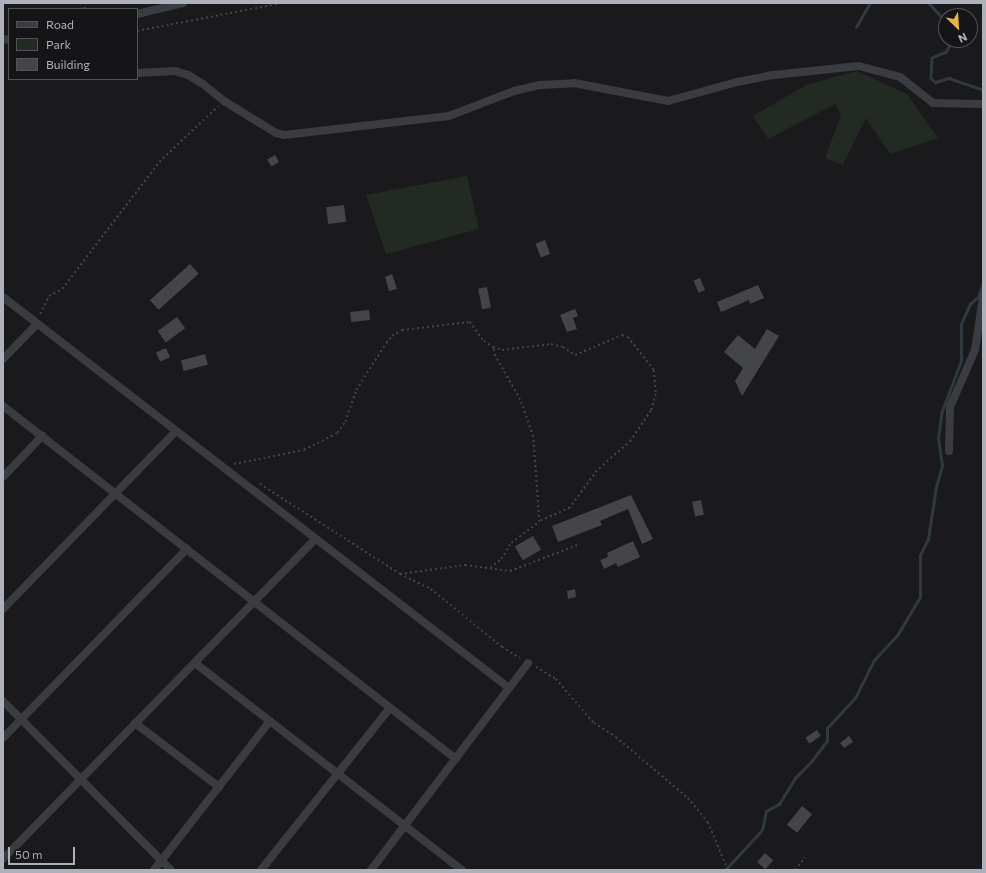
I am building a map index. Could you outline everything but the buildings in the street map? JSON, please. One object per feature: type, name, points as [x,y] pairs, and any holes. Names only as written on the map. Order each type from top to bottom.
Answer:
[{"type":"street","points":[[138,14],[183,3]]},
{"type":"street","points":[[138,73],[175,71],[203,84],[224,101],[276,133],[284,135],[449,116],[514,90],[541,85],[574,83],[668,101],[766,77],[859,66],[900,77],[933,103],[983,104]]},
{"type":"street","points":[[3,297],[509,688]]},
{"type":"street","points":[[949,451],[950,407],[975,350],[983,297]]},
{"type":"street","points":[[3,359],[37,324]]},
{"type":"street","points":[[3,406],[456,759]]},
{"type":"street","points":[[3,609],[176,431]]},
{"type":"street","points":[[3,477],[42,436]]},
{"type":"street","points":[[3,859],[315,539]]},
{"type":"street","points":[[3,738],[187,549]]},
{"type":"street","points":[[195,663],[462,870]]},
{"type":"street","points":[[371,870],[528,663]]},
{"type":"street","points":[[3,701],[172,870]]},
{"type":"street","points":[[261,870],[390,708]]},
{"type":"street","points":[[154,870],[270,721]]},
{"type":"street","points":[[136,723],[219,786]]},
{"type":"path","points":[[138,30],[283,3]]},
{"type":"path","points":[[37,324],[42,305],[49,296],[62,289],[159,162],[224,101]]},
{"type":"path","points":[[222,467],[304,450],[337,433],[345,422],[356,390],[386,343],[392,336],[402,330],[470,322],[484,341],[493,347],[502,350],[551,344],[563,347],[575,355],[622,335],[628,337],[654,370],[656,394],[651,411],[631,441],[597,471],[570,508],[540,522],[512,543],[501,559],[490,568]]},
{"type":"path","points":[[493,347],[495,356],[520,400],[533,437],[540,522]]},
{"type":"path","points":[[258,483],[400,574],[431,589],[502,647],[548,673],[594,723],[616,737],[688,798],[708,822],[728,870]]},
{"type":"path","points":[[400,574],[452,566],[490,568],[510,571],[580,544]]},
{"type":"path","points":[[794,870],[805,857]]},
{"type":"green space","points":[[857,71],[907,94],[938,138],[890,154],[866,118],[843,165],[825,158],[841,115],[835,104],[768,139],[753,116],[806,85]]},
{"type":"green space","points":[[467,176],[479,229],[386,254],[366,195]]},
{"type":"waterway","points":[[856,27],[870,3]]},
{"type":"waterway","points":[[929,3],[938,13]]},
{"type":"waterway","points":[[948,48],[946,52],[932,58],[931,78],[935,82],[949,78],[983,90]]},
{"type":"waterway","points":[[725,870],[762,830],[766,811],[779,804],[796,777],[811,762],[827,741],[827,728],[855,698],[874,660],[898,634],[920,597],[920,555],[928,539],[936,487],[942,466],[938,438],[942,411],[961,361],[961,324],[970,304],[978,297],[983,284]]}]
